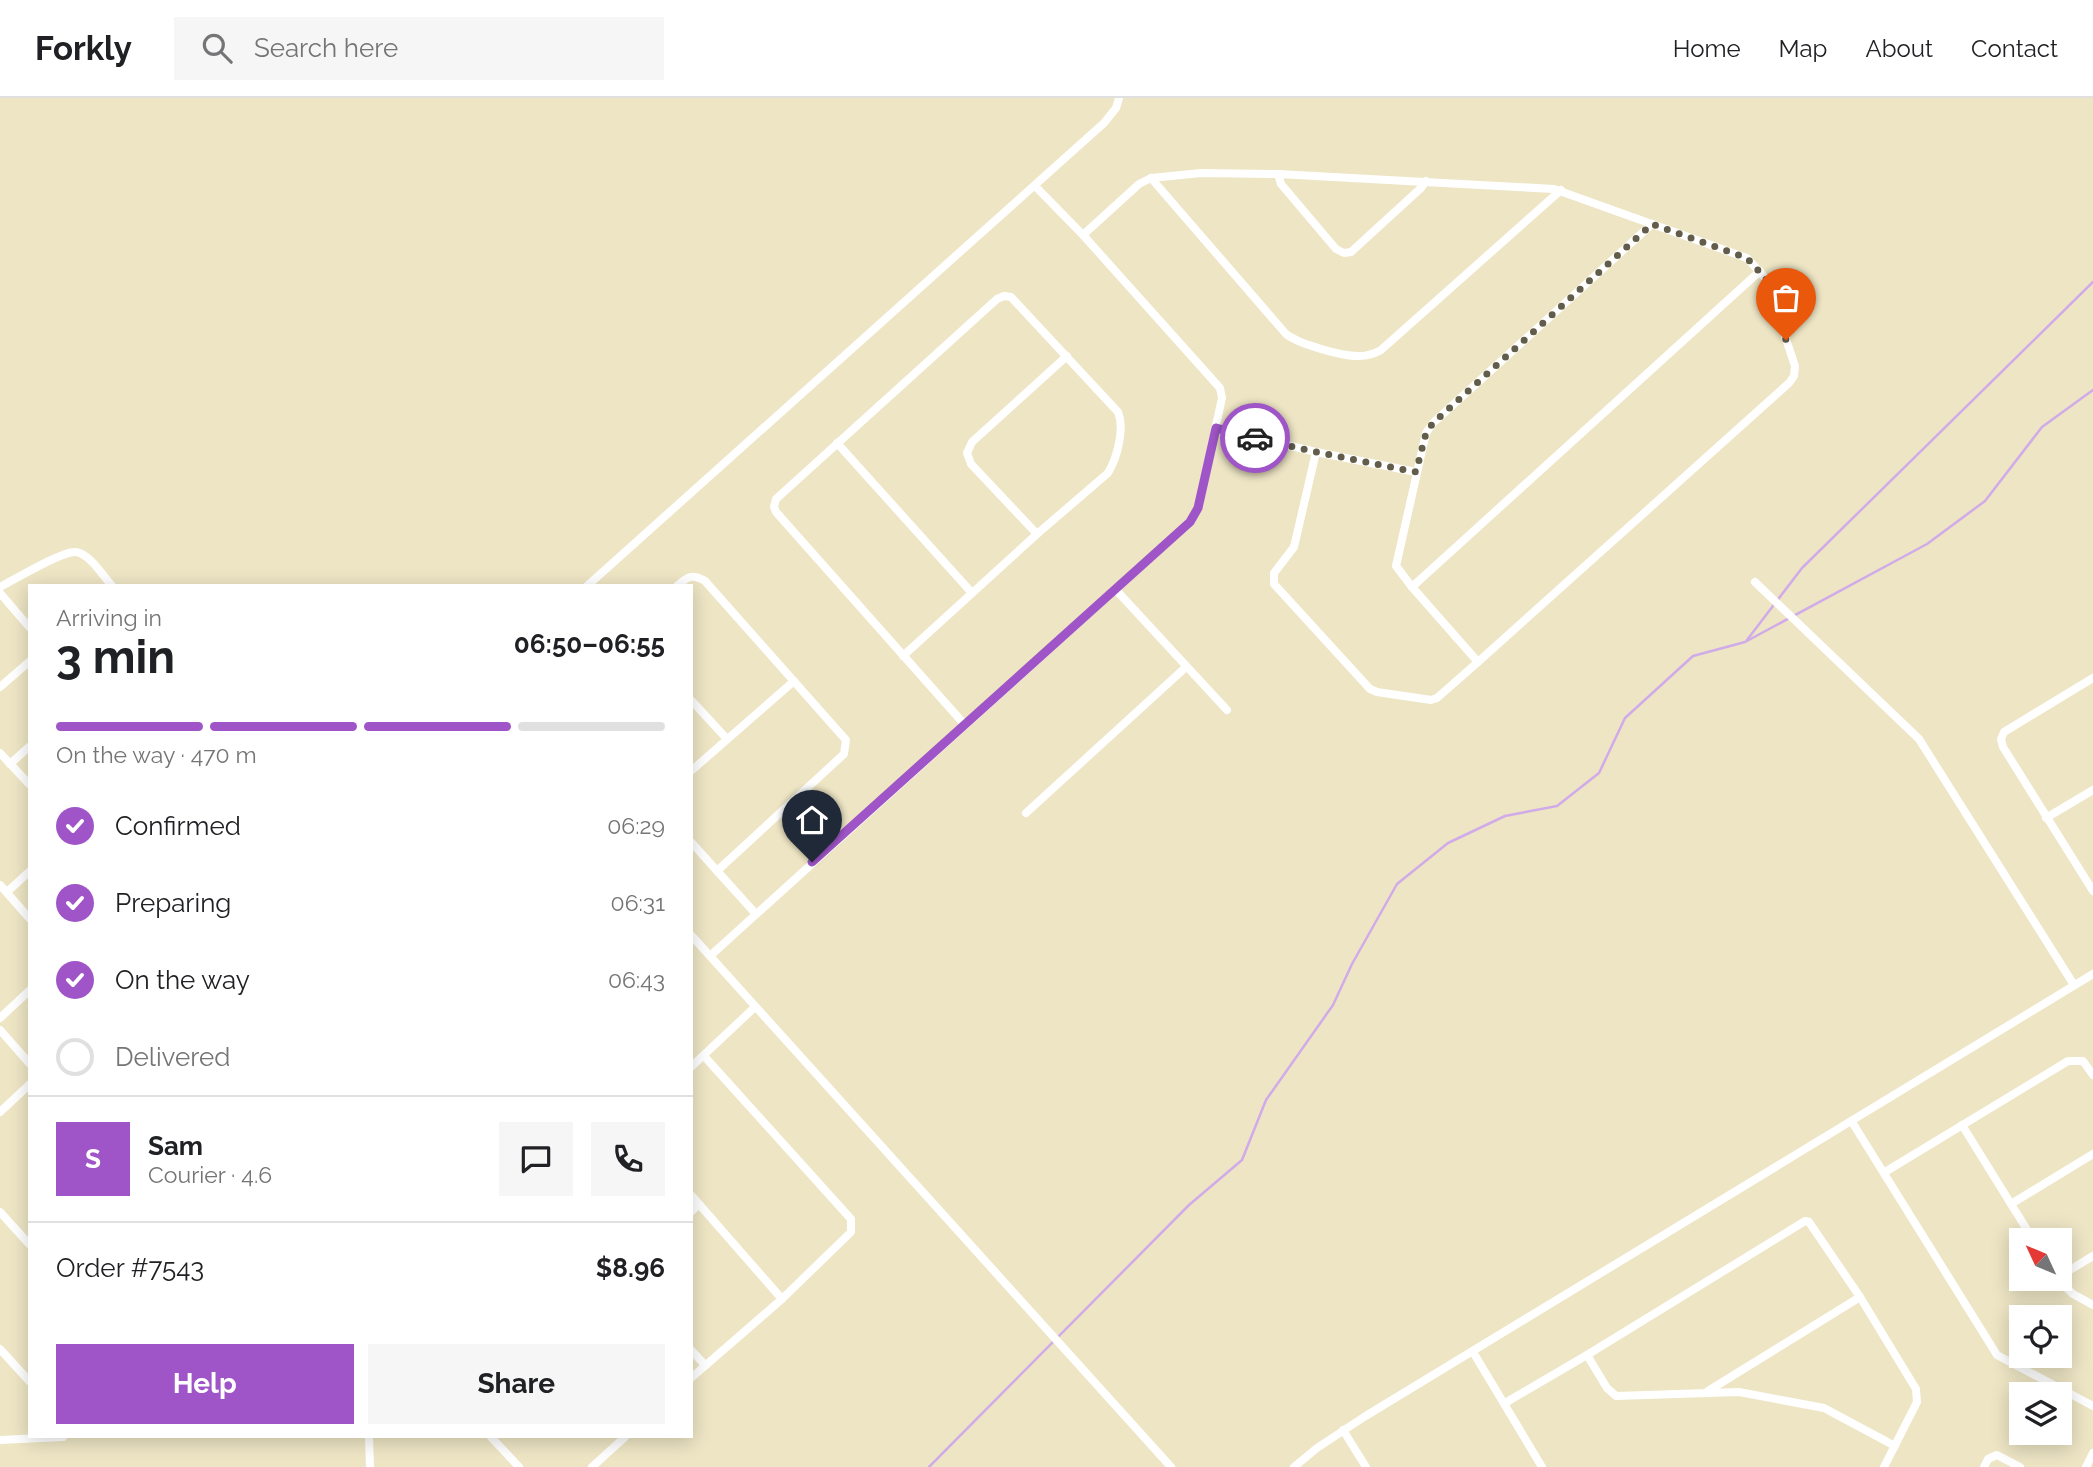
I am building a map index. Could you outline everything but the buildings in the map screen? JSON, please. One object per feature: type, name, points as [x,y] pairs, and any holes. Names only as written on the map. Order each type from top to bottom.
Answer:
[{"type":"street","points":[[589,584],[1035,186],[1112,115],[1119,98]]},
{"type":"street","points":[[1083,235],[1139,184],[1151,178],[1201,173],[1278,174],[1562,190],[1747,258],[1760,271],[1769,287],[1795,366],[1792,380],[1478,662],[1437,698],[1431,700],[1377,692],[1363,684],[1274,584],[1274,573],[1294,547],[1316,452]]},
{"type":"street","points":[[1278,174],[1281,184],[1336,249],[1344,253],[1351,252],[1426,181]]},
{"type":"street","points":[[1151,178],[1286,334],[1296,342],[1357,357],[1381,350],[1562,190]]},
{"type":"street","points":[[710,956],[1195,516],[1222,398],[1220,388],[1083,235],[1035,186]]},
{"type":"street","points":[[1478,662],[1396,566],[1426,433],[1433,423],[1652,224]]},
{"type":"street","points":[[1412,587],[1760,271]]},
{"type":"street","points":[[904,656],[1108,473],[1113,464],[1122,421],[1118,412],[1018,302],[1004,296],[996,299],[837,443],[776,499],[774,507],[904,656],[965,725]]},
{"type":"street","points":[[1037,534],[971,464],[967,453],[972,442],[1067,356]]},
{"type":"street","points":[[1216,428],[1416,472]]},
{"type":"street","points":[[837,443],[972,593]]},
{"type":"street","points":[[0,587],[64,554],[77,552],[86,557],[110,584]]},
{"type":"street","points":[[679,584],[688,576],[696,576],[705,581],[846,740],[847,747],[844,754],[717,870]]},
{"type":"street","points":[[1755,582],[1919,739],[2074,985]]},
{"type":"street","points":[[1116,590],[1227,710]]},
{"type":"street","points":[[0,593],[28,626]]},
{"type":"street","points":[[0,687],[28,663]]},
{"type":"street","points":[[1026,813],[1186,667]]},
{"type":"street","points":[[2093,678],[2004,732],[2002,736],[2003,747],[2093,891]]},
{"type":"street","points":[[693,769],[793,681]]},
{"type":"street","points":[[693,702],[727,739]]},
{"type":"street","points":[[10,764],[28,748]]},
{"type":"street","points":[[0,752],[28,783]]},
{"type":"street","points":[[2046,818],[2093,790]]},
{"type":"street","points":[[693,844],[755,913]]},
{"type":"street","points":[[7,892],[28,873]]},
{"type":"street","points":[[0,885],[28,917]]},
{"type":"street","points":[[693,937],[1171,1467]]},
{"type":"street","points":[[1294,1467],[1343,1430],[2093,974]]},
{"type":"street","points":[[0,1018],[28,992]]},
{"type":"street","points":[[693,1065],[755,1007]]},
{"type":"street","points":[[0,1030],[28,1062]]},
{"type":"street","points":[[693,1376],[782,1299],[851,1232],[851,1219],[704,1056]]},
{"type":"street","points":[[1885,1172],[2068,1061],[2083,1061],[2093,1076]]},
{"type":"street","points":[[0,1112],[28,1086]]},
{"type":"street","points":[[1852,1122],[1997,1355],[2093,1406]]},
{"type":"street","points":[[1962,1125],[2026,1228]]},
{"type":"street","points":[[2011,1204],[2093,1154]]},
{"type":"street","points":[[693,1197],[782,1299]]},
{"type":"street","points":[[693,1210],[699,1204]]},
{"type":"street","points":[[0,1212],[28,1243]]},
{"type":"street","points":[[1505,1403],[1805,1221],[1812,1224],[1916,1389],[1917,1402],[1884,1467]]},
{"type":"street","points":[[2072,1269],[2093,1255]]},
{"type":"street","points":[[2071,1292],[2093,1305]]},
{"type":"street","points":[[1703,1393],[1860,1297]]},
{"type":"street","points":[[0,1349],[28,1380]]},
{"type":"street","points":[[693,1352],[705,1365]]},
{"type":"street","points":[[1474,1352],[1542,1467]]},
{"type":"street","points":[[1587,1355],[1607,1388],[1616,1396],[1739,1392],[1819,1407],[1895,1446]]},
{"type":"street","points":[[1343,1430],[1366,1467]]},
{"type":"street","points":[[0,1440],[28,1438]]},
{"type":"street","points":[[369,1438],[370,1467]]},
{"type":"street","points":[[492,1438],[519,1467]]},
{"type":"street","points":[[592,1467],[624,1438]]},
{"type":"street","points":[[2086,1467],[2093,1452]]},
{"type":"street","points":[[1984,1467],[1988,1459],[1997,1455],[2021,1467]]},
{"type":"waterway","points":[[1747,640],[1802,568],[2093,282]]},
{"type":"waterway","points":[[929,1467],[1189,1205],[1242,1160],[1266,1100],[1333,1005],[1352,964],[1397,884],[1448,843],[1505,816],[1557,806],[1599,773],[1625,718],[1693,656],[1745,642],[1927,544],[1985,501],[2042,427],[2093,390]]},
{"type":"way so far","points":[[1255,438],[1416,472],[1426,433],[1433,423],[1652,224],[1747,258],[1766,279],[1786,340]]},
{"type":"route","points":[[812,862],[1190,522],[1198,508],[1216,428],[1255,438]]}]
